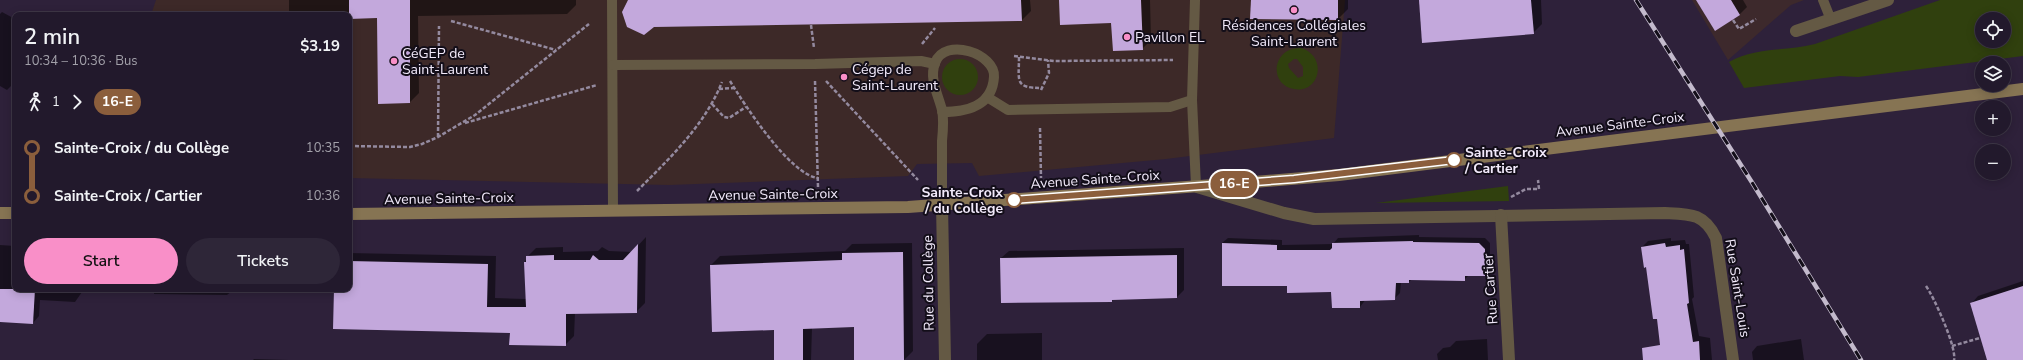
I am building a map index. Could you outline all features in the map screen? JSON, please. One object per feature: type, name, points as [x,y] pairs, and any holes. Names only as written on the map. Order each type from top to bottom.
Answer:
[{"type":"main road","name":"Avenue Sainte-Croix","points":[[352,214],[908,207],[942,205],[1339,174],[2023,89]]},
{"type":"main road","points":[[0,213],[12,213]]},
{"type":"street","points":[[1796,31],[1888,0]]},
{"type":"street","name":"Avenue Sainte-Croix","points":[[1196,186],[1308,218],[1671,214],[1692,216],[1707,223]]},
{"type":"street","name":"Rue du Collège","points":[[942,205],[945,360]]},
{"type":"street","name":"Rue Cartier","points":[[1501,215],[1509,360]]},
{"type":"street","name":"Rue Saint-Louis","points":[[1707,223],[1716,238],[1719,250],[1733,360]]},
{"type":"lane","points":[[612,0],[613,211]]},
{"type":"lane","points":[[1195,0],[1192,100],[1196,186]]},
{"type":"lane","points":[[1823,0],[1831,20]]},
{"type":"lane","points":[[942,112],[960,112],[971,109],[987,97],[994,76],[994,70],[986,60],[977,55],[954,48],[942,53],[935,64],[934,84],[942,112],[942,205]]},
{"type":"lane","points":[[612,65],[815,64],[921,61],[935,64]]},
{"type":"lane","points":[[987,97],[1008,110],[1170,107],[1192,100]]},
{"type":"path","points":[[1733,20],[1739,29],[1756,19]]},
{"type":"path","points":[[451,21],[556,50]]},
{"type":"path","points":[[352,146],[410,147],[422,144],[438,137],[463,123],[589,24]]},
{"type":"path","points":[[811,25],[815,53]]},
{"type":"path","points":[[438,137],[439,26]]},
{"type":"path","points":[[1014,56],[1048,60],[1173,60]]},
{"type":"path","points":[[1019,57],[1020,83],[1023,87],[1042,88]]},
{"type":"path","points":[[1040,94],[1049,73],[1048,60]]},
{"type":"path","points":[[815,74],[818,188]]},
{"type":"path","points":[[728,78],[746,107],[771,140],[799,169],[811,177],[818,178]]},
{"type":"path","points":[[821,78],[918,180]]},
{"type":"path","points":[[637,191],[671,157],[701,121],[712,104],[723,79]]},
{"type":"path","points":[[463,123],[594,85]]},
{"type":"path","points":[[719,89],[734,88]]},
{"type":"path","points":[[712,104],[724,117],[733,116],[746,107]]},
{"type":"path","points":[[1040,128],[1041,178]]},
{"type":"path","points":[[1510,198],[1526,189],[1539,189],[1538,180]]},
{"type":"path","points":[[1926,286],[1933,297],[1952,346],[1954,360]]},
{"type":"path","points":[[1952,346],[1980,338]]},
{"type":"shaded area","name":"Cégep de Saint-Laurent","points":[[156,0],[1345,0],[1334,138],[1166,159],[979,176],[972,163],[917,164],[908,176],[669,185],[352,178],[352,12],[152,12]]},
{"type":"shaded area","points":[[1692,0],[1804,0],[1791,5],[1728,60]]},
{"type":"green space","points":[[1940,0],[2023,0],[2023,56],[2011,58],[2011,56],[1975,56],[1975,62],[1858,77],[1840,76],[1744,88],[1729,62],[1761,51],[1815,44]]},
{"type":"green space","points":[[1301,48],[1310,52],[1315,58],[1318,66],[1315,80],[1310,86],[1303,89],[1294,89],[1286,86],[1280,81],[1277,74],[1279,59],[1284,53],[1291,49]],"holes":[[[1294,59],[1297,59],[1303,67],[1303,76],[1298,78],[1289,68],[1288,64]]]},
{"type":"green space","points":[[964,59],[973,64],[977,70],[977,84],[973,90],[964,95],[956,95],[947,90],[943,84],[942,73],[947,64],[953,60]]},
{"type":"green space","points":[[1508,186],[1509,201],[1376,203]]},
{"type":"building","points":[[349,0],[410,0],[410,103],[378,104],[377,18],[352,19],[352,12],[349,12]]},
{"type":"building","points":[[628,0],[1021,0],[1022,21],[654,27],[644,35],[627,27],[622,12]]},
{"type":"building","name":"Pavillon EL","points":[[1059,0],[1141,0],[1143,50],[1113,51],[1111,23],[1060,25]]},
{"type":"building","name":"Résidences Collégiales Saint-Laurent","points":[[1251,0],[1338,0],[1338,20],[1250,19]]},
{"type":"building","points":[[1419,0],[1531,0],[1534,34],[1422,43]]},
{"type":"building","points":[[1696,0],[1731,0],[1740,15],[1715,31]]},
{"type":"building","points":[[1413,241],[1479,243],[1485,249],[1485,276],[1465,276],[1465,281],[1409,280],[1409,283],[1396,283],[1395,300],[1360,301],[1360,308],[1332,308],[1331,292],[1287,293],[1287,286],[1222,286],[1222,243],[1277,245],[1277,250],[1330,250],[1332,248],[1332,243]]},
{"type":"building","points":[[1665,243],[1666,247],[1680,245],[1680,250],[1684,249],[1689,303],[1687,304],[1693,342],[1699,341],[1700,360],[1643,360],[1642,348],[1660,345],[1657,319],[1653,319],[1646,267],[1644,268],[1641,247]]},
{"type":"building","points":[[638,244],[637,313],[566,314],[566,346],[509,345],[510,333],[333,329],[334,292],[352,292],[352,261],[488,264],[487,307],[526,307],[524,262],[526,262],[526,256],[554,255],[554,260],[590,260],[593,255],[599,260],[623,260]]},
{"type":"building","points":[[903,252],[904,360],[854,360],[854,327],[803,329],[803,360],[774,360],[774,330],[712,332],[710,265],[842,260],[842,253]]},
{"type":"building","points":[[1177,255],[1177,298],[1112,300],[1112,302],[1001,303],[1000,258]]},
{"type":"building","points":[[2023,286],[2023,360],[1987,360],[1970,303]]},
{"type":"building","points":[[0,289],[12,289],[12,292],[35,292],[33,324],[0,322]]},
{"type":"railway","points":[[1636,0],[1753,184],[1861,360]]},
{"type":"bus line","name":"16-E","points":[[1014,200],[1294,179],[1454,160]]},
{"type":"place","name":"Résidences Collégiales Saint-Laurent","points":[[1294,10]]},
{"type":"place","name":"Pavillon EL","points":[[1127,37]]},
{"type":"place","name":"CéGEP de Saint-Laurent","points":[[394,61]]},
{"type":"place","name":"Cégep de Saint-Laurent","points":[[844,77]]},
{"type":"place","name":"Sainte-Croix / Cartier","points":[[1454,160]]},
{"type":"place","name":"Sainte-Croix / du Collège","points":[[1014,200]]}]
